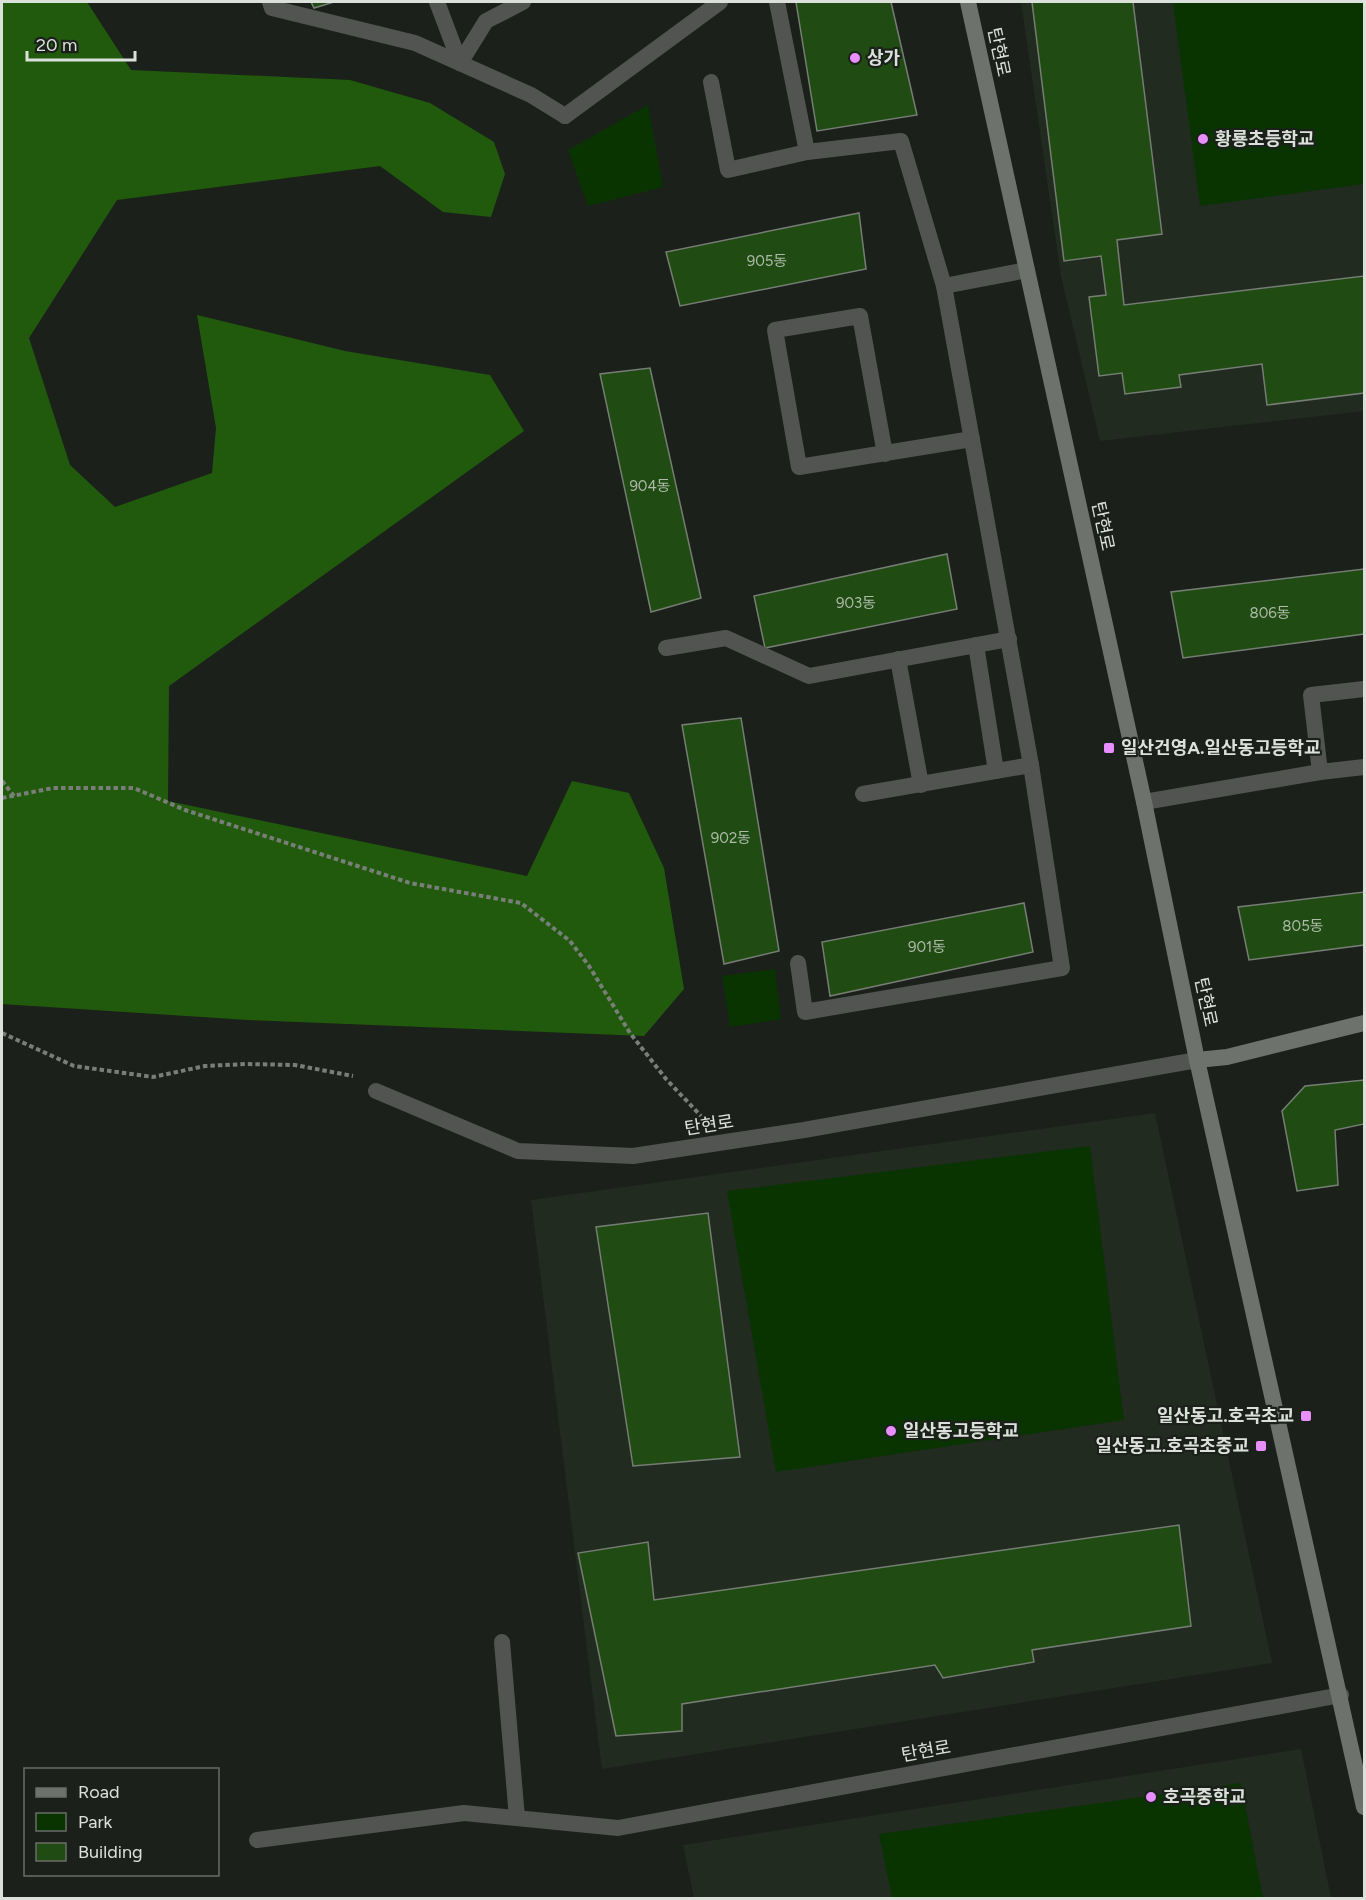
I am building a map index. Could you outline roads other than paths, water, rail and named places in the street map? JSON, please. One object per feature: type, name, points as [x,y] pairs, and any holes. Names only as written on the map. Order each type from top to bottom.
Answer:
[{"type":"main road","name":"탄현로","points":[[968,2],[1144,802],[1197,1060],[1365,1807]]},
{"type":"main road","name":"탄현로","points":[[1197,1060],[1227,1057],[1365,1023]]},
{"type":"street","points":[[270,2],[272,8],[415,43],[531,95],[566,116],[720,2]]},
{"type":"street","points":[[436,2],[460,63]]},
{"type":"street","points":[[460,63],[486,21],[523,2]]},
{"type":"street","points":[[777,2],[807,152]]},
{"type":"street","points":[[711,82],[728,170],[807,152],[901,141],[944,286],[1031,765],[1062,968],[805,1012],[798,963]]},
{"type":"street","points":[[944,286],[1027,270]]},
{"type":"street","points":[[885,454],[860,316],[775,330],[799,467],[885,454],[972,439]]},
{"type":"street","points":[[666,648],[726,638],[809,676],[1009,639]]},
{"type":"street","points":[[976,645],[996,771]]},
{"type":"street","points":[[898,659],[921,785]]},
{"type":"street","points":[[1320,772],[1311,695],[1365,689]]},
{"type":"street","points":[[863,794],[1031,765]]},
{"type":"street","points":[[1144,802],[1320,772],[1365,767]]},
{"type":"street","name":"탄현로","points":[[376,1091],[518,1151],[633,1156],[804,1130],[1197,1060]]},
{"type":"street","points":[[502,1642],[516,1818]]},
{"type":"street","name":"탄현로","points":[[257,1840],[464,1814],[618,1828],[1341,1695]]},
{"type":"place","name":"상가","points":[[855,58]]},
{"type":"place","name":"황룡초등학교","points":[[1203,139]]},
{"type":"place","name":"일산건영A.일산동고등학교","points":[[1109,748]]},
{"type":"place","name":"일산동고.호곡초교","points":[[1306,1416]]},
{"type":"place","name":"일산동고등학교","points":[[891,1431]]},
{"type":"place","name":"일산동고.호곡초중교","points":[[1261,1446]]},
{"type":"place","name":"호곡중학교","points":[[1151,1797]]}]
